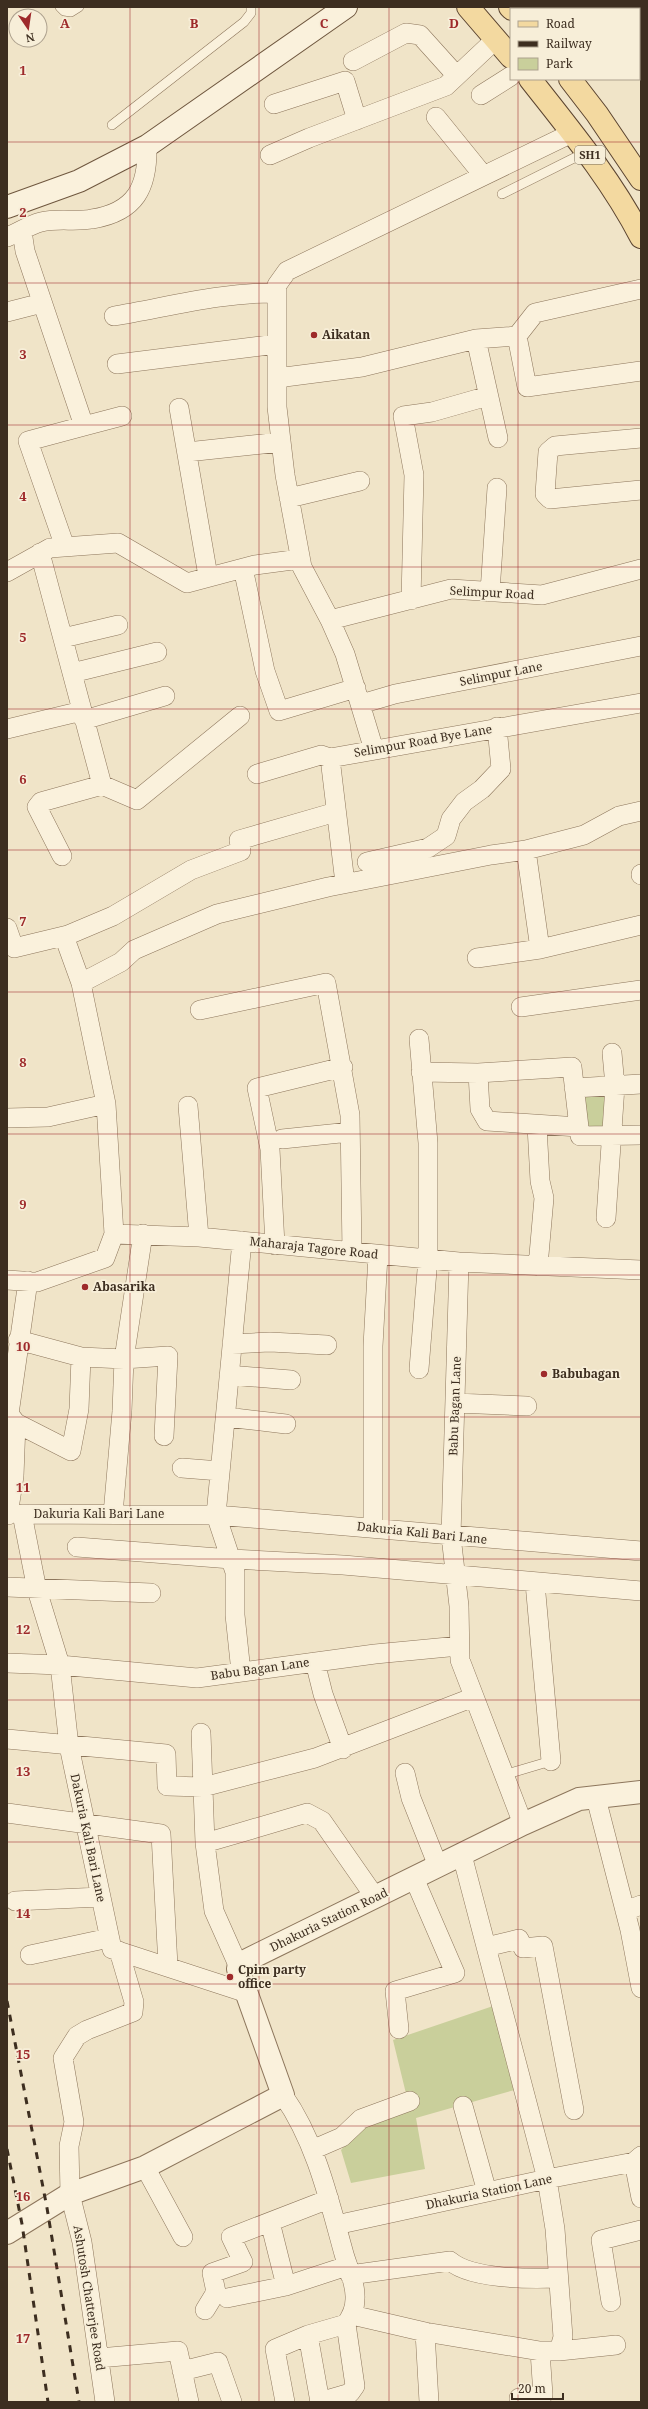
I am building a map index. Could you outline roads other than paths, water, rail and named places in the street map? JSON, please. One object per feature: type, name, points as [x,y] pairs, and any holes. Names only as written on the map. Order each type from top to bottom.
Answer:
[{"type":"main road","points":[[468,7],[510,56]]},
{"type":"main road","name":"SH1","points":[[531,80],[588,152],[625,205],[641,237]]},
{"type":"main road","name":"SH1","points":[[571,80],[602,121],[641,179]]},
{"type":"street","points":[[7,207],[79,182],[147,146],[346,7]]},
{"type":"street","points":[[353,61],[406,33],[420,35],[456,75]]},
{"type":"street","points":[[270,155],[446,86],[495,40]]},
{"type":"street","points":[[481,95],[510,77]]},
{"type":"street","points":[[274,104],[345,81],[357,120]]},
{"type":"street","points":[[436,117],[483,176]]},
{"type":"street","points":[[374,750],[345,654],[330,620],[301,563],[289,498],[277,407],[277,285],[287,271],[572,133]]},
{"type":"street","points":[[84,426],[25,251],[14,234],[41,222],[93,219],[119,212],[140,192],[147,167],[147,146]]},
{"type":"street","points":[[277,378],[362,367],[476,339],[517,336],[535,313],[641,289]]},
{"type":"street","points":[[114,316],[225,297],[277,293]]},
{"type":"street","points":[[7,312],[42,303]]},
{"type":"street","points":[[517,336],[527,387],[641,371]]},
{"type":"street","points":[[476,339],[498,438]]},
{"type":"street","points":[[117,364],[277,344]]},
{"type":"street","points":[[411,600],[414,475],[403,416],[432,412],[488,396]]},
{"type":"street","points":[[179,408],[208,576]]},
{"type":"street","points":[[65,547],[28,441],[122,416]]},
{"type":"street","points":[[641,438],[555,446],[548,452],[545,494],[550,499],[641,490]]},
{"type":"street","points":[[187,452],[281,442]]},
{"type":"street","points":[[289,498],[360,481]]},
{"type":"street","points":[[490,592],[497,488]]},
{"type":"street","points":[[7,572],[50,548],[118,542],[187,583],[208,576],[243,568],[301,563]]},
{"type":"street","points":[[40,553],[102,785]]},
{"type":"street","name":"Selimpur Lane","points":[[243,568],[265,671],[279,711],[358,696],[395,694],[641,646]]},
{"type":"street","name":"Selimpur Road","points":[[330,620],[451,589],[542,595],[641,569]]},
{"type":"street","points":[[62,638],[118,624]]},
{"type":"street","points":[[72,673],[157,652]]},
{"type":"street","points":[[7,729],[83,715],[165,696]]},
{"type":"street","name":"Selimpur Road Bye Lane","points":[[257,774],[321,755],[330,758],[497,727],[641,703]]},
{"type":"street","points":[[62,856],[37,807],[41,802],[102,785],[137,800],[240,716]]},
{"type":"street","points":[[367,862],[428,848],[446,836],[451,820],[464,802],[482,789],[501,769],[497,727]]},
{"type":"street","points":[[330,758],[345,883]]},
{"type":"street","points":[[81,983],[121,962],[134,950],[217,914],[345,883],[491,855],[526,850],[584,835],[619,816],[641,810]]},
{"type":"street","points":[[7,928],[10,949],[64,936],[113,916],[191,870],[241,851],[239,840],[336,812]]},
{"type":"street","points":[[526,850],[540,949]]},
{"type":"street","points":[[477,958],[540,949],[641,925]]},
{"type":"street","points":[[7,1280],[37,1282],[105,1258],[114,1234],[106,1104],[81,983],[64,936]]},
{"type":"street","points":[[200,1010],[326,983],[343,1067],[350,1132],[352,1252]]},
{"type":"street","points":[[521,1007],[641,990]]},
{"type":"street","points":[[419,1369],[428,1258],[428,1143],[421,1072],[420,1039]]},
{"type":"street","points":[[606,1218],[610,1137],[615,1086],[612,1053]]},
{"type":"street","points":[[275,1245],[270,1149],[257,1088],[343,1067]]},
{"type":"street","points":[[421,1072],[478,1073],[572,1067],[580,1136],[610,1137],[641,1135]]},
{"type":"street","points":[[478,1073],[480,1109],[487,1121],[537,1126],[579,1127]]},
{"type":"street","points":[[574,1088],[641,1084]]},
{"type":"street","points":[[7,1118],[48,1117],[106,1104]]},
{"type":"street","points":[[188,1106],[199,1237]]},
{"type":"street","points":[[537,1126],[540,1181],[544,1198],[538,1266]]},
{"type":"street","points":[[282,1139],[350,1132]]},
{"type":"street","name":"Maharaja Tagore Road","points":[[114,1234],[199,1237],[459,1262],[641,1270]]},
{"type":"street","points":[[113,1514],[122,1411],[124,1359],[143,1234]]},
{"type":"street","points":[[240,1672],[235,1615],[235,1572],[216,1515],[242,1241]]},
{"type":"street","points":[[373,1527],[373,1346],[378,1255]]},
{"type":"street","name":"Babu Bagan Lane","points":[[459,1262],[451,1536],[460,1660],[523,1824]]},
{"type":"street","points":[[12,1515],[14,1476],[12,1426],[9,1414],[18,1340],[28,1281]]},
{"type":"street","points":[[18,1340],[81,1357],[124,1359],[168,1356],[164,1436]]},
{"type":"street","points":[[232,1344],[270,1342],[327,1345]]},
{"type":"street","points":[[12,1426],[71,1451],[79,1409],[81,1357]]},
{"type":"street","points":[[229,1375],[290,1380]]},
{"type":"street","points":[[455,1403],[527,1406]]},
{"type":"street","points":[[226,1417],[286,1424]]},
{"type":"street","points":[[182,1468],[220,1471]]},
{"type":"street","name":"Dakuria Kali Bari Lane","points":[[70,2194],[69,2146],[74,2122],[63,2058],[77,2036],[87,2030],[133,2012],[134,2002],[100,1897],[69,1746],[60,1665],[12,1515],[216,1515],[373,1527],[451,1536],[641,1551]]},
{"type":"street","points":[[76,1547],[231,1559],[343,1565],[535,1583],[641,1591]]},
{"type":"street","points":[[535,1583],[551,1761]]},
{"type":"street","points":[[7,1587],[37,1590],[151,1593]]},
{"type":"street","name":"Babu Bagan Lane","points":[[7,1663],[60,1665],[197,1678],[315,1662],[459,1646]]},
{"type":"street","points":[[315,1662],[323,1694],[343,1748]]},
{"type":"street","points":[[7,1739],[166,1754],[167,1786],[203,1787],[314,1758],[474,1697]]},
{"type":"street","points":[[201,1733],[205,1843],[214,1911],[238,1965],[283,2095],[296,2114],[322,2174],[356,2298],[349,2320],[355,2386],[350,2393],[319,2402],[308,2334]]},
{"type":"street","points":[[405,1773],[411,1798],[438,1866]]},
{"type":"street","name":"Dhakuria Station Road","points":[[238,1965],[523,1824],[579,1799],[641,1792]]},
{"type":"street","points":[[596,1798],[633,1908],[641,1988]]},
{"type":"street","points":[[7,1813],[161,1834],[168,1966]]},
{"type":"street","points":[[205,1843],[307,1813],[322,1821],[375,1897]]},
{"type":"street","points":[[462,1855],[547,2179],[555,2229],[557,2278],[563,2337],[559,2351]]},
{"type":"street","points":[[399,2028],[395,1991],[455,1973],[414,1878]]},
{"type":"street","points":[[15,1901],[100,1897]]},
{"type":"street","points":[[486,1947],[519,1939],[523,1948],[543,1946],[574,2110]]},
{"type":"street","points":[[30,1955],[114,1944],[168,1966],[247,1993]]},
{"type":"street","points":[[14,2228],[70,2194],[145,2167],[283,2095]]},
{"type":"street","points":[[312,2150],[342,2137],[361,2119],[410,2101]]},
{"type":"street","points":[[464,2106],[487,2192]]},
{"type":"street","points":[[638,2159],[641,2198]]},
{"type":"street","name":"Dhakuria Station Lane","points":[[336,2225],[638,2159]]},
{"type":"street","points":[[145,2167],[183,2237]]},
{"type":"street","name":"Ashutosh Chatterjee Road","points":[[70,2194],[82,2242],[105,2402]]},
{"type":"street","points":[[205,2310],[216,2292],[212,2273],[243,2262],[231,2237],[329,2199]]},
{"type":"street","points":[[270,2222],[286,2286]]},
{"type":"street","points":[[611,2302],[601,2240],[641,2230]]},
{"type":"street","points":[[227,2298],[286,2286],[349,2270],[450,2261],[459,2268],[522,2280],[557,2278]]},
{"type":"street","points":[[285,2402],[275,2349],[308,2334],[349,2320],[540,2351],[559,2351],[616,2344]]},
{"type":"street","points":[[425,2332],[429,2402]]},
{"type":"street","points":[[99,2358],[178,2350],[189,2402]]},
{"type":"street","points":[[519,2402],[519,2398],[543,2395],[540,2351]]},
{"type":"street","points":[[182,2372],[218,2362],[232,2402]]},
{"type":"lane","points":[[60,7],[64,11],[71,12],[79,7]]},
{"type":"lane","points":[[112,125],[244,22],[251,13],[251,7]]},
{"type":"lane","points":[[502,194],[588,152]]},
{"type":"lane","points":[[504,1775],[551,1761]]},
{"type":"railway","points":[[7,2001],[47,2208],[79,2402]]},
{"type":"railway","points":[[7,2149],[22,2224],[48,2402]]},
{"type":"place","name":"Aikatan","points":[[314,335]]},
{"type":"place","name":"Abasarika","points":[[85,1287]]},
{"type":"place","name":"Babubagan","points":[[544,1374]]},
{"type":"place","name":"Cpim party office","points":[[230,1977]]}]
